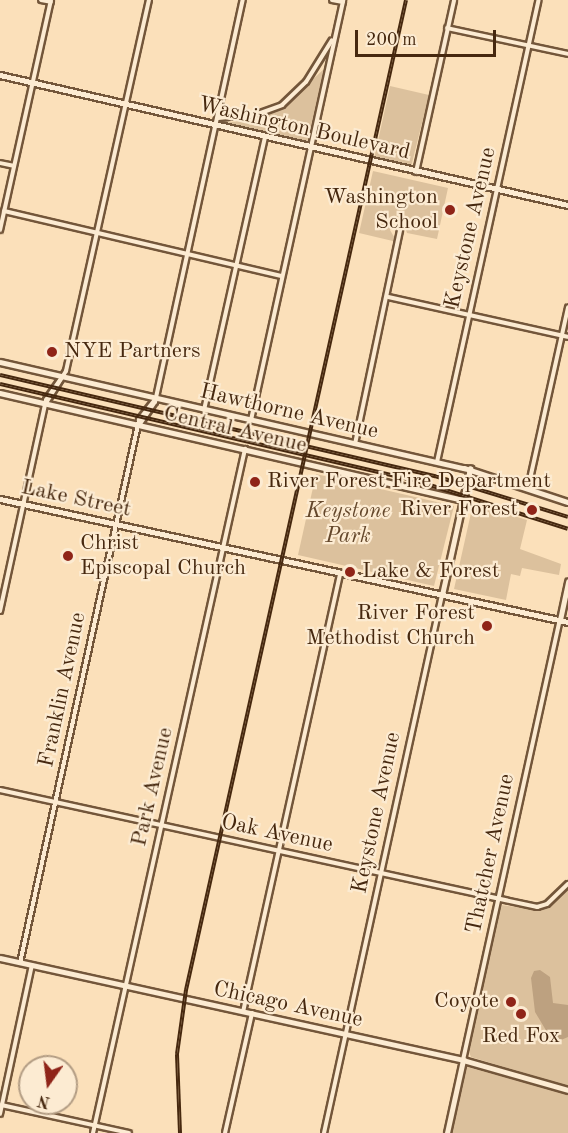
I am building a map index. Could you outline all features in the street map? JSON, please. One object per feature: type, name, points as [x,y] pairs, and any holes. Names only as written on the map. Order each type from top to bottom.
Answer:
[{"type":"main road","name":"Lake Street","points":[[0,499],[568,622]]},
{"type":"main road","name":"Chicago Avenue","points":[[0,958],[463,1060],[568,1090]]},
{"type":"street","points":[[0,230],[51,1],[41,0]]},
{"type":"street","points":[[0,610],[46,404],[63,376],[98,233],[149,0]]},
{"type":"street","name":"Franklin Avenue","points":[[20,963],[139,424],[156,398],[243,0]]},
{"type":"street","points":[[250,420],[343,1],[332,0]]},
{"type":"street","points":[[416,172],[454,0]]},
{"type":"street","name":"Keystone Avenue","points":[[437,462],[539,0]]},
{"type":"street","points":[[218,118],[255,115],[282,105],[319,64],[338,24]]},
{"type":"street","points":[[447,28],[568,54]]},
{"type":"street","name":"Washington Boulevard","points":[[0,75],[568,205]]},
{"type":"street","points":[[204,410],[265,137]]},
{"type":"street","points":[[0,162],[14,166]]},
{"type":"street","points":[[4,211],[282,276]]},
{"type":"street","points":[[355,444],[388,297],[400,230]]},
{"type":"street","points":[[388,297],[568,337]]},
{"type":"street","points":[[528,488],[568,307]]},
{"type":"street","name":"Hawthorne Avenue","points":[[0,362],[470,469],[568,502]]},
{"type":"street","name":"Central Avenue","points":[[0,393],[463,500]]},
{"type":"street","name":"Park Avenue","points":[[93,1133],[245,449]]},
{"type":"street","name":"Keystone Avenue","points":[[324,1133],[470,469]]},
{"type":"street","points":[[243,1012],[340,573]]},
{"type":"street","name":"Thatcher Avenue","points":[[447,1133],[568,582]]},
{"type":"street","name":"Oak Avenue","points":[[0,790],[537,907],[547,904],[568,884]]},
{"type":"street","points":[[0,1114],[32,965]]},
{"type":"street","points":[[225,1133],[252,1013]]},
{"type":"street","points":[[1,1105],[129,1133]]},
{"type":"green space","points":[[324,69],[307,143],[226,123],[256,118],[285,105]]},
{"type":"green space","points":[[390,86],[429,95],[411,167],[374,159]]},
{"type":"green space","points":[[373,171],[448,188],[437,239],[407,233],[404,224],[395,221],[390,230],[397,242],[359,233]]},
{"type":"green space","name":"Keystone Park","points":[[316,474],[454,506],[434,586],[298,555]]},
{"type":"green space","points":[[473,504],[527,520],[520,549],[561,564],[559,575],[522,568],[520,576],[511,574],[506,600],[454,589]]},
{"type":"green space","points":[[568,888],[568,1086],[471,1057],[469,1052],[501,905],[540,910]]},
{"type":"green space","points":[[467,1067],[568,1094],[568,1133],[452,1133]]},
{"type":"shaded area","points":[[540,970],[550,977],[553,1003],[568,1005],[568,1037],[561,1040],[550,1037],[535,1012],[531,978],[534,971]]},
{"type":"railway","points":[[180,1133],[177,1054],[186,990],[406,0]]},
{"type":"railway","points":[[0,375],[435,476],[568,517]]},
{"type":"railway","points":[[0,384],[417,481],[568,529]]},
{"type":"place","name":"Washington School","points":[[450,210]]},
{"type":"place","name":"NYE Partners","points":[[52,352]]},
{"type":"place","name":"River Forest Fire Department","points":[[255,482]]},
{"type":"place","name":"River Forest","points":[[532,510]]},
{"type":"place","name":"Christ Episcopal Church","points":[[68,556]]},
{"type":"place","name":"Lake & Forest","points":[[350,572]]},
{"type":"place","name":"River Forest Methodist Church","points":[[487,626]]},
{"type":"place","name":"Coyote","points":[[511,1002]]},
{"type":"place","name":"Red Fox","points":[[521,1014]]}]
